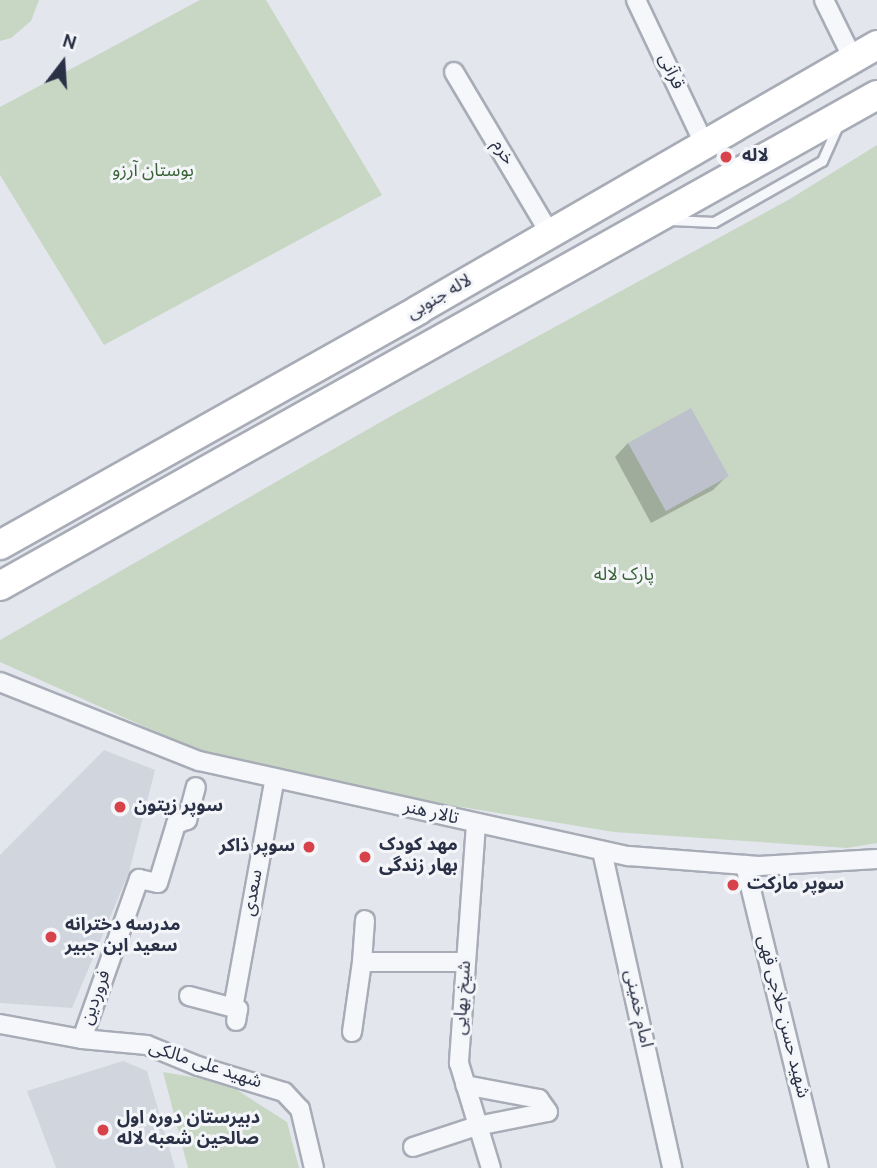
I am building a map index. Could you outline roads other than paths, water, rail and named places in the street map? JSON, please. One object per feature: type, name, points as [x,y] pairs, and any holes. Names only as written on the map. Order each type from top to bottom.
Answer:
[{"type":"main road","name":"لاله جنوبی","points":[[0,545],[505,260],[865,52]]},
{"type":"main road","points":[[0,586],[326,406],[877,95]]},
{"type":"main road","points":[[326,406],[316,404],[311,397],[314,383],[499,278],[505,260]]},
{"type":"main road","points":[[71,547],[92,522],[265,427],[268,412],[252,403]]},
{"type":"street","name":"قرآنی","points":[[636,0],[705,145]]},
{"type":"street","points":[[824,0],[865,52]]},
{"type":"street","name":"خرم","points":[[454,72],[550,234]]},
{"type":"street","name":"تالار هنر","points":[[0,682],[199,761],[602,851],[628,856],[744,865],[877,859]]},
{"type":"street","name":"سعدی","points":[[189,996],[234,1014],[275,778]]},
{"type":"street","name":"فروردین","points":[[82,1039],[139,878],[158,883],[176,824],[187,821],[196,787]]},
{"type":"street","name":"شیخ بهایی","points":[[476,824],[459,1063],[491,1168]]},
{"type":"street","name":"امام خمینی","points":[[602,851],[672,1168]]},
{"type":"street","name":"شهید حسن حلاجی قهی","points":[[744,865],[819,1168]]},
{"type":"street","points":[[352,1032],[365,920]]},
{"type":"street","points":[[362,962],[466,962]]},
{"type":"street","name":"شهید علی مالکی","points":[[0,1024],[82,1039],[147,1045],[198,1066],[284,1092],[300,1109],[314,1168]]},
{"type":"street","points":[[412,1147],[477,1126],[548,1112],[539,1099],[465,1084]]},
{"type":"place","name":"لاله","points":[[726,157]]},
{"type":"place","name":"سوپر زیتون","points":[[120,807]]},
{"type":"place","name":"سوپر ذاکر","points":[[309,847]]},
{"type":"place","name":"مهد کودک بهار زندگی","points":[[365,857]]},
{"type":"place","name":"سوپر مارکت","points":[[733,885]]},
{"type":"place","name":"مدرسه دخترانه سعید ابن جبیر","points":[[51,937]]},
{"type":"place","name":"دبیرستان دوره اول صالحین شعبه لاله","points":[[103,1130]]},
{"type":"park label","name":"بوستان آرزو","points":[[153,172]]},
{"type":"park label","name":"پارک لاله","points":[[624,576]]}]
